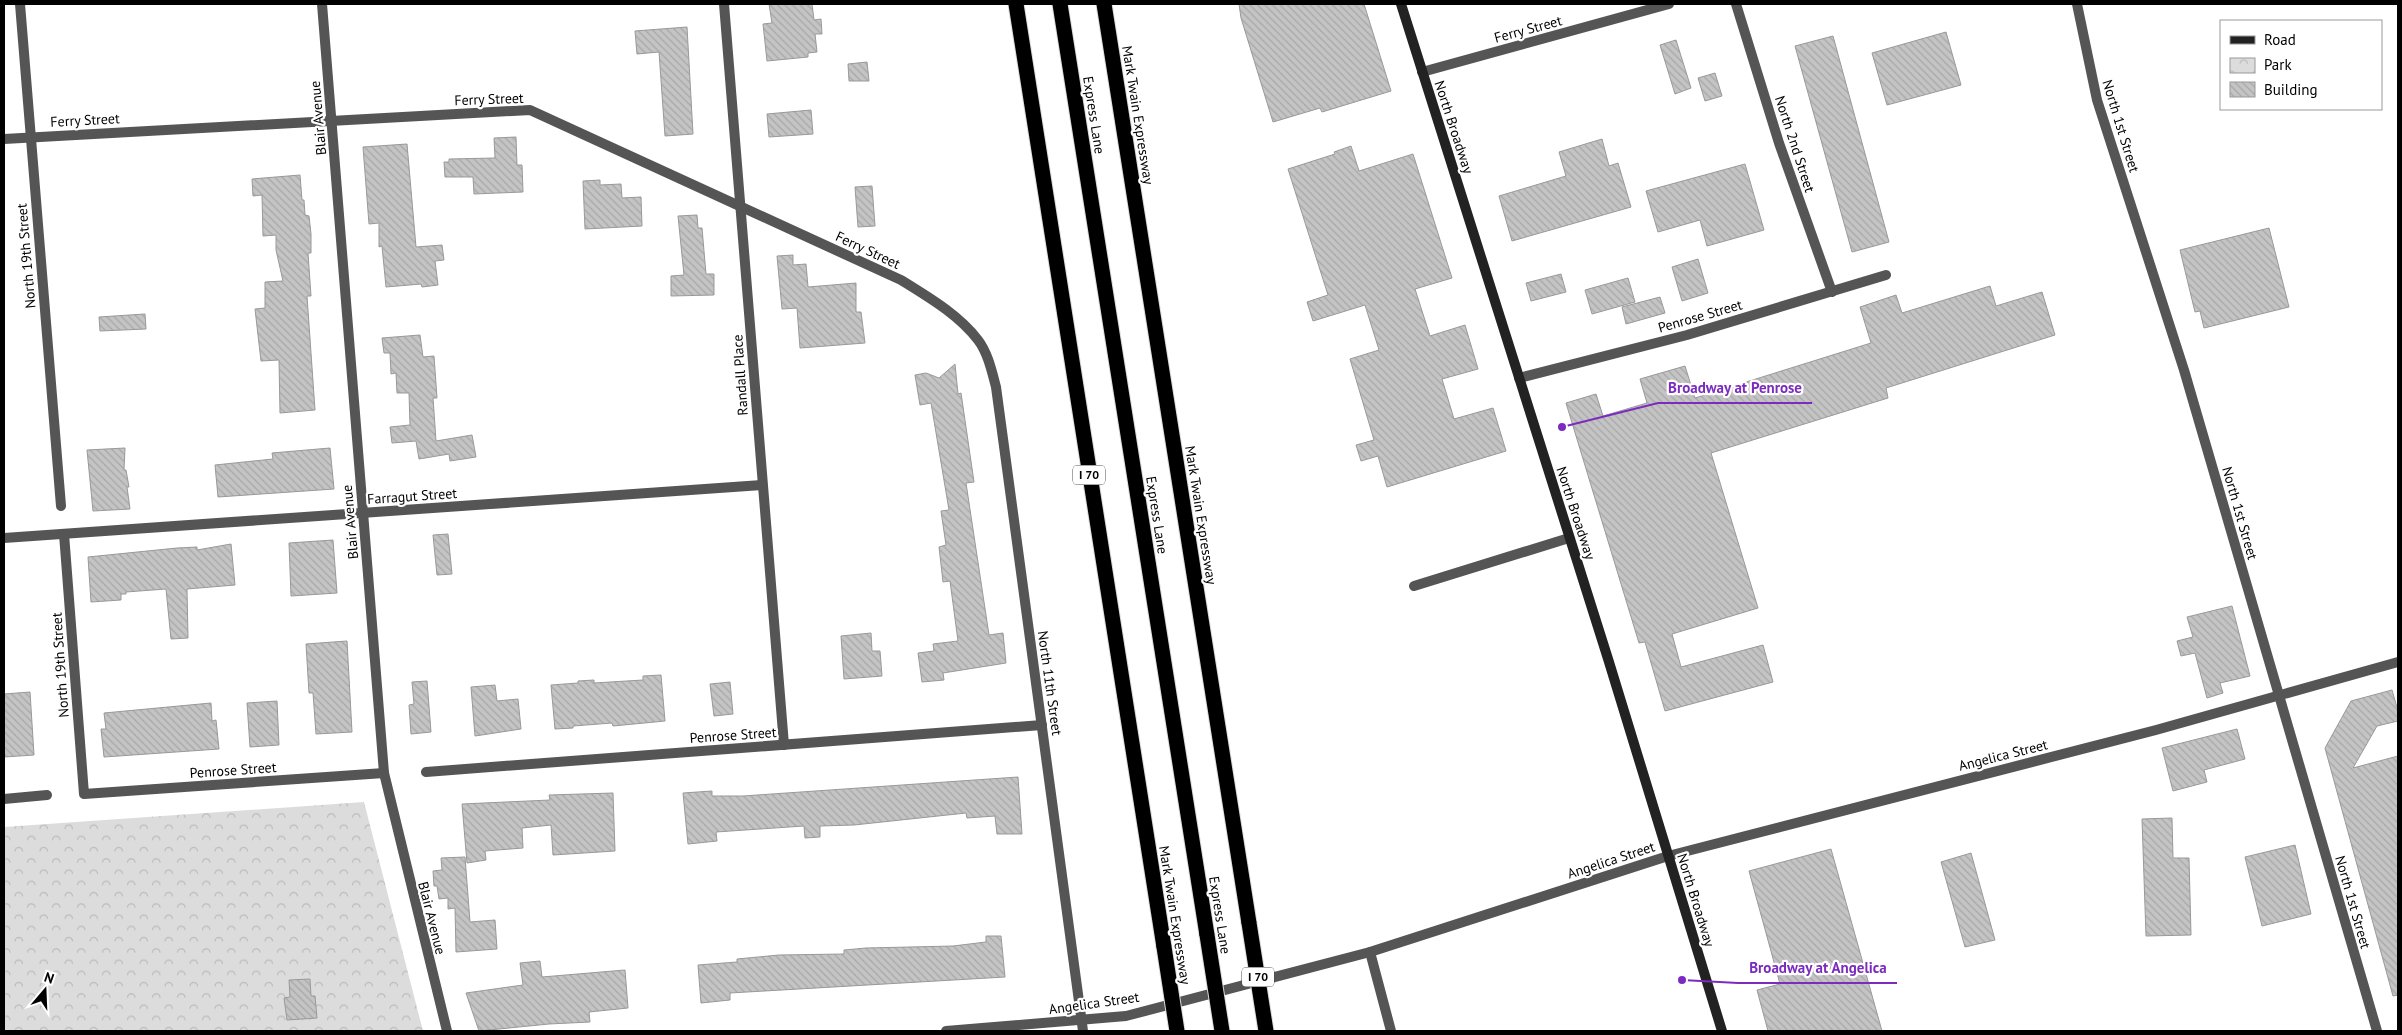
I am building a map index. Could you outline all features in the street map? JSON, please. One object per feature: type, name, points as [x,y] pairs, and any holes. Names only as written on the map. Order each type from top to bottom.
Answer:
[{"type":"highway","name":"Mark Twain Expressway","points":[[1016,4],[1177,1031]]},
{"type":"highway","name":"Express Lane","points":[[1060,4],[1222,1031]]},
{"type":"highway","name":"Mark Twain Expressway","points":[[1104,4],[1266,1031]]},
{"type":"main road","name":"North Broadway","points":[[1400,4],[1609,662],[1722,1031]]},
{"type":"street","name":"North 19th Street","points":[[20,4],[61,506]]},
{"type":"street","name":"Blair Avenue","points":[[322,4],[384,774],[447,1031]]},
{"type":"street","name":"Randall Place","points":[[724,4],[784,745]]},
{"type":"street","name":"Ferry Street","points":[[1422,72],[1669,4]]},
{"type":"street","name":"North 2nd Street","points":[[1736,4],[1780,143],[1832,292]]},
{"type":"street","name":"North 1st Street","points":[[2076,4],[2097,100],[2184,370],[2376,1031]]},
{"type":"street","name":"Ferry Street","points":[[4,139],[530,110],[901,280],[943,306],[979,340]]},
{"type":"street","name":"Penrose Street","points":[[1519,378],[1687,334],[1886,275]]},
{"type":"street","name":"North 11th Street","points":[[979,340],[990,365],[996,387],[1083,1026]]},
{"type":"street","name":"Farragut Street","points":[[4,538],[762,485]]},
{"type":"street","name":"North 19th Street","points":[[64,534],[84,794]]},
{"type":"street","points":[[1414,586],[1569,538]]},
{"type":"street","name":"Angelica Street","points":[[946,1031],[1083,1026],[1126,1016],[1370,952],[1668,856],[2156,730],[2398,662]]},
{"type":"street","name":"Penrose Street","points":[[426,772],[1042,725]]},
{"type":"street","name":"Penrose Street","points":[[84,794],[384,774]]},
{"type":"street","points":[[4,799],[47,795]]},
{"type":"street","points":[[1370,952],[1391,1031]]},
{"type":"green space","points":[[364,802],[423,1031],[4,1031],[4,827]]},
{"type":"building","points":[[769,4],[812,4],[814,20],[821,19],[822,34],[815,34],[817,52],[808,53],[808,57],[767,61],[763,24],[772,23]]},
{"type":"building","points":[[1239,4],[1364,4],[1391,91],[1322,112],[1320,108],[1273,122],[1241,18]]},
{"type":"building","points":[[687,27],[693,134],[665,136],[659,52],[637,54],[635,31]]},
{"type":"building","points":[[1946,32],[1961,85],[1887,105],[1872,53]]},
{"type":"building","points":[[1833,36],[1889,242],[1852,252],[1795,46]]},
{"type":"building","points":[[1676,40],[1691,88],[1675,94],[1660,45]]},
{"type":"building","points":[[867,62],[869,81],[849,81],[848,64]]},
{"type":"building","points":[[1715,73],[1722,96],[1705,101],[1698,78]]},
{"type":"building","points":[[811,110],[813,134],[769,137],[767,114]]},
{"type":"building","points":[[516,137],[517,165],[522,165],[523,192],[474,194],[473,177],[445,177],[444,162],[449,162],[449,159],[495,158],[494,138]]},
{"type":"building","points":[[1602,139],[1609,166],[1618,163],[1631,207],[1512,241],[1499,196],[1566,176],[1559,152]]},
{"type":"building","points":[[407,144],[416,247],[442,245],[444,260],[435,261],[438,285],[422,287],[421,284],[386,287],[382,246],[379,247],[379,223],[369,224],[363,147]]},
{"type":"building","points":[[1351,146],[1359,171],[1413,154],[1452,278],[1415,289],[1430,336],[1465,325],[1478,369],[1442,379],[1454,419],[1493,408],[1506,451],[1387,487],[1378,456],[1361,461],[1356,445],[1374,440],[1350,359],[1379,350],[1365,305],[1313,321],[1307,302],[1328,295],[1288,169],[1335,154],[1334,152]]},
{"type":"building","points":[[1745,164],[1764,230],[1707,246],[1700,220],[1658,232],[1646,191]]},
{"type":"building","points":[[300,175],[302,200],[304,200],[305,215],[309,216],[311,234],[311,253],[308,253],[311,296],[307,296],[315,410],[280,413],[279,360],[261,361],[255,309],[265,308],[265,282],[283,281],[276,250],[276,235],[263,236],[262,195],[253,196],[252,179]]},
{"type":"building","points":[[600,180],[600,185],[621,184],[622,198],[641,197],[642,226],[585,229],[583,181]]},
{"type":"building","points":[[872,186],[875,226],[858,227],[855,187]]},
{"type":"building","points":[[697,215],[698,228],[702,228],[706,274],[714,274],[714,295],[671,296],[671,276],[684,275],[678,216]]},
{"type":"building","points":[[2269,228],[2289,307],[2204,328],[2200,311],[2195,312],[2180,250]]},
{"type":"building","points":[[793,255],[793,265],[806,264],[808,287],[856,283],[856,312],[861,312],[865,343],[800,348],[797,308],[782,309],[777,256]]},
{"type":"building","points":[[1698,259],[1708,293],[1682,301],[1672,267]]},
{"type":"building","points":[[1561,274],[1566,292],[1531,301],[1526,283]]},
{"type":"building","points":[[1628,278],[1635,302],[1592,314],[1585,290]]},
{"type":"building","points":[[1990,286],[1996,306],[2042,292],[2055,335],[1886,388],[1888,398],[1711,453],[1758,608],[1672,634],[1681,667],[1763,645],[1773,682],[1665,711],[1645,642],[1639,643],[1566,403],[1596,394],[1603,416],[1647,403],[1640,379],[1685,366],[1695,398],[1871,343],[1860,307],[1896,295],[1902,313]]},
{"type":"building","points":[[1660,297],[1665,313],[1626,324],[1622,307]]},
{"type":"building","points":[[145,314],[146,329],[100,331],[99,317]]},
{"type":"building","points":[[420,335],[423,357],[434,356],[437,398],[433,398],[436,441],[472,435],[476,457],[450,461],[449,454],[419,459],[416,441],[392,443],[390,427],[410,425],[409,393],[397,393],[396,373],[391,374],[390,353],[384,353],[382,338]]},
{"type":"building","points":[[955,364],[958,394],[961,393],[974,482],[966,483],[989,635],[1003,633],[1006,663],[943,673],[944,680],[922,682],[918,653],[934,651],[933,644],[958,641],[950,581],[943,582],[939,547],[946,545],[941,511],[949,510],[931,403],[920,405],[915,375],[926,373],[939,378]]},
{"type":"building","points":[[125,448],[124,470],[126,470],[129,487],[127,487],[130,509],[93,511],[87,450]]},
{"type":"building","points":[[330,448],[334,489],[218,497],[215,465],[273,459],[272,453]]},
{"type":"building","points":[[448,534],[452,574],[437,575],[433,535]]},
{"type":"building","points":[[333,540],[337,593],[291,596],[289,543]]},
{"type":"building","points":[[231,544],[235,585],[187,589],[188,638],[171,639],[166,589],[126,592],[126,594],[121,594],[121,600],[91,602],[88,557],[177,548],[197,547],[197,550]]},
{"type":"building","points":[[2232,606],[2250,676],[2220,683],[2223,693],[2207,698],[2195,653],[2181,656],[2177,641],[2193,637],[2187,617]]},
{"type":"building","points":[[871,633],[872,651],[880,651],[882,676],[844,679],[841,636]]},
{"type":"building","points":[[347,641],[352,732],[316,734],[313,693],[309,693],[306,644]]},
{"type":"building","points":[[661,675],[665,721],[613,726],[612,723],[555,729],[551,685],[594,680],[594,683],[643,680],[643,676]]},
{"type":"building","points":[[427,681],[431,732],[411,734],[409,705],[414,704],[412,682]]},
{"type":"building","points":[[730,682],[733,714],[714,716],[710,684]]},
{"type":"building","points":[[495,685],[497,701],[518,699],[521,729],[475,736],[471,687]]},
{"type":"building","points":[[2392,690],[2398,711],[2398,721],[2377,726],[2353,768],[2398,756],[2398,995],[2393,996],[2325,748],[2351,701]]},
{"type":"building","points":[[30,692],[34,755],[4,757],[4,694]]},
{"type":"building","points":[[277,701],[279,745],[250,747],[247,703]]},
{"type":"building","points":[[211,703],[212,721],[216,720],[219,749],[104,757],[101,729],[106,729],[104,713]]},
{"type":"building","points":[[2237,729],[2245,759],[2204,770],[2207,782],[2173,791],[2162,748]]},
{"type":"building","points":[[1018,777],[1022,834],[997,834],[995,816],[967,818],[966,813],[854,825],[820,826],[820,837],[805,838],[804,826],[716,832],[717,841],[688,844],[683,793],[712,791],[712,796],[743,796]]},
{"type":"building","points":[[613,793],[615,851],[553,855],[551,825],[522,828],[523,848],[485,851],[486,860],[467,863],[462,804],[550,800],[549,795]]},
{"type":"building","points":[[2172,818],[2173,858],[2189,858],[2191,935],[2146,936],[2142,819]]},
{"type":"building","points":[[2295,845],[2311,914],[2262,926],[2245,857]]},
{"type":"building","points":[[1831,849],[1882,1031],[1768,1031],[1757,990],[1780,984],[1749,871]]},
{"type":"building","points":[[1971,853],[1995,940],[1965,947],[1941,862]]},
{"type":"building","points":[[465,857],[470,922],[495,920],[497,949],[456,952],[455,908],[448,909],[448,898],[439,899],[437,886],[434,886],[433,871],[442,870],[441,858]]},
{"type":"building","points":[[986,936],[1001,936],[1005,977],[730,993],[730,1000],[701,1003],[698,965],[737,962],[737,959],[779,955],[844,954],[844,950],[866,948],[953,946],[986,942]]},
{"type":"building","points":[[540,961],[542,977],[625,970],[628,1008],[589,1012],[590,1022],[479,1031],[466,993],[523,985],[520,963]]},
{"type":"building","points":[[310,979],[311,996],[315,996],[317,1018],[287,1020],[284,998],[290,997],[289,980]]},
{"type":"place","name":"Broadway at Penrose","points":[[1562,427]]},
{"type":"place","name":"Broadway at Angelica","points":[[1682,980]]}]
